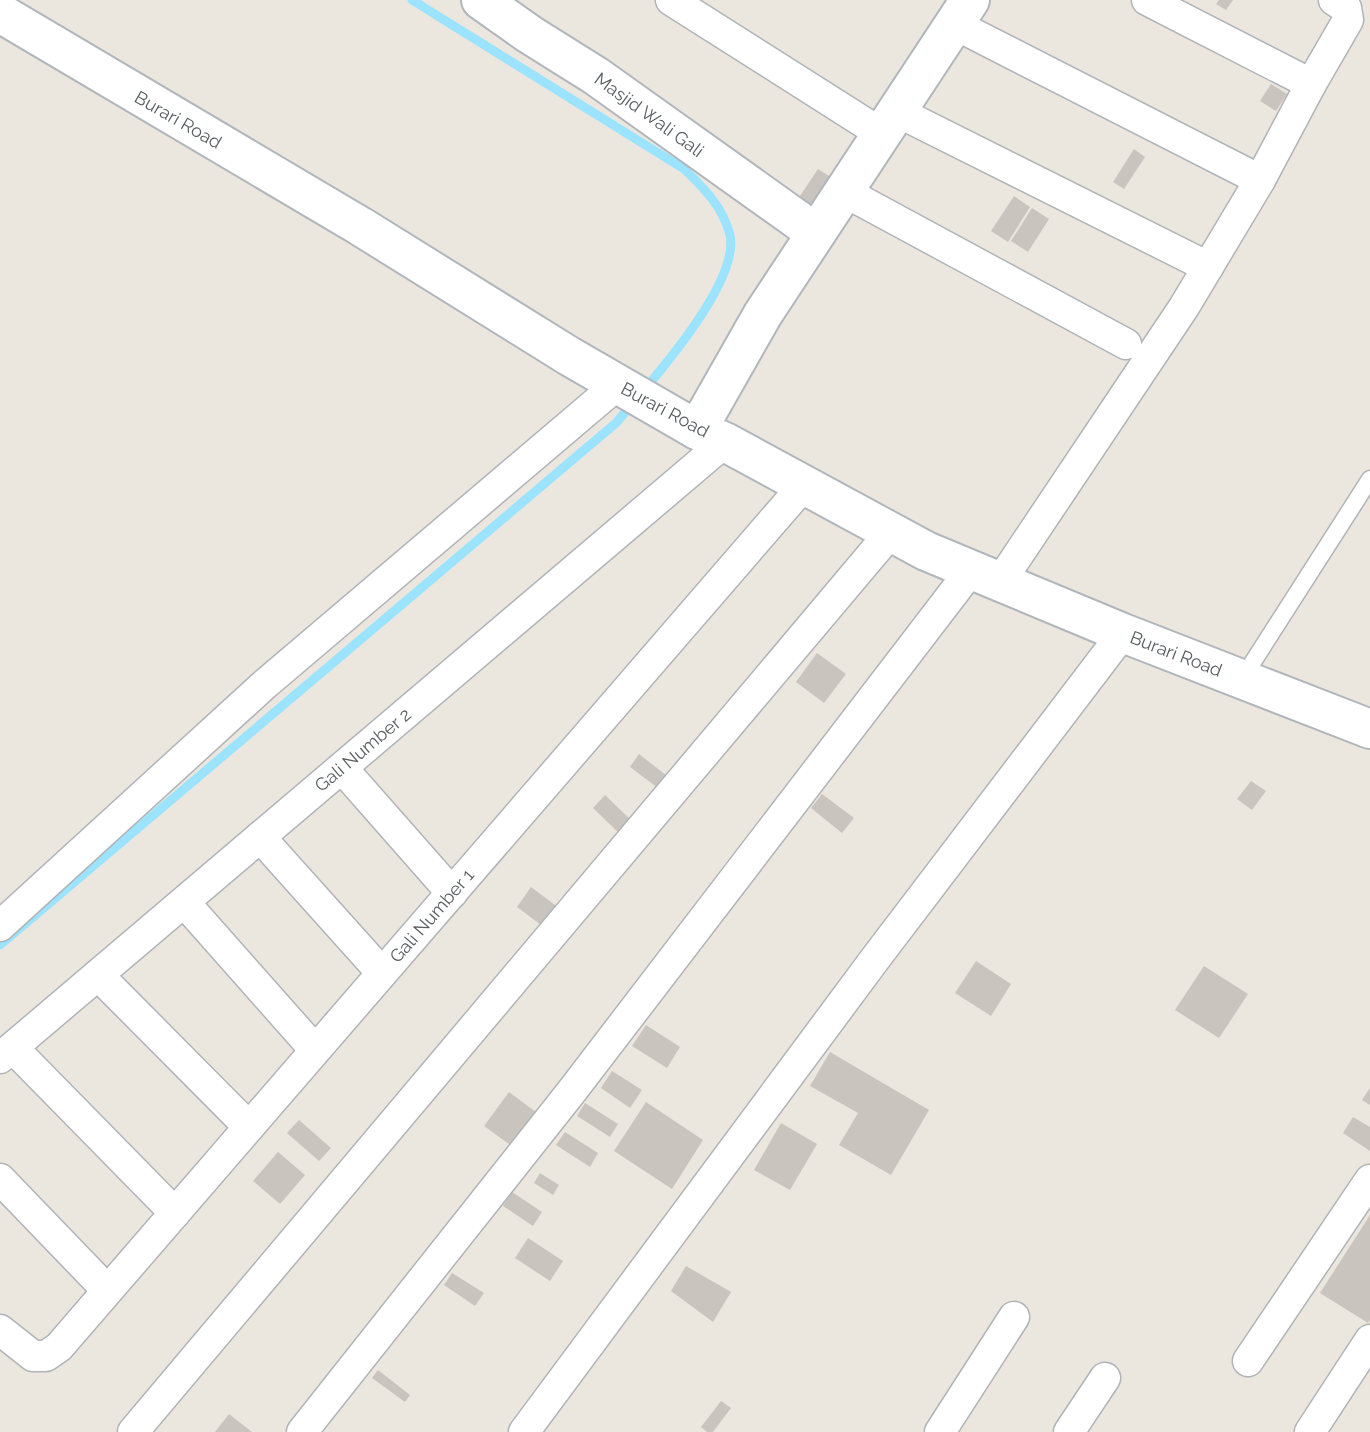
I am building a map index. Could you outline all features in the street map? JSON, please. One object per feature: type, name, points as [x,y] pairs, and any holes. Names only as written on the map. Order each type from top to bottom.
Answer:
[{"type":"main road","name":"Masjid Wali Gali","points":[[481,0],[596,76],[816,233]]},
{"type":"main road","name":"Burari Road","points":[[0,12],[360,226],[625,390],[891,533],[926,551],[1123,633],[1370,729]]},
{"type":"main road","points":[[697,428],[763,314],[962,12]]},
{"type":"street","points":[[671,0],[890,123],[1208,267]]},
{"type":"street","points":[[1147,0],[1311,84]]},
{"type":"street","points":[[302,1432],[985,576],[1184,307],[1260,180],[1348,20],[1346,8],[1334,0]]},
{"type":"street","points":[[962,12],[1260,180]]},
{"type":"street","points":[[843,191],[1126,344]]},
{"type":"street","points":[[0,926],[264,685],[625,390]]},
{"type":"street","name":"Gali Number 2","points":[[6,1053],[342,768],[697,428]]},
{"type":"street","name":"Gali Number 1","points":[[0,1330],[33,1356],[46,1356],[59,1347],[804,485]]},
{"type":"street","points":[[133,1432],[891,533]]},
{"type":"street","points":[[524,1432],[1123,633]]},
{"type":"street","points":[[342,768],[452,893]]},
{"type":"street","points":[[260,837],[382,973]]},
{"type":"street","points":[[184,902],[316,1050]]},
{"type":"street","points":[[98,975],[249,1127]]},
{"type":"street","points":[[6,1053],[175,1213]]},
{"type":"street","points":[[0,1179],[107,1290]]},
{"type":"street","points":[[1248,1360],[1370,1180]]},
{"type":"street","points":[[940,1432],[1014,1317]]},
{"type":"street","points":[[1310,1432],[1370,1340]]},
{"type":"street","points":[[1069,1432],[1105,1378]]},
{"type":"lane","points":[[1242,679],[1370,479]]},
{"type":"building","points":[[1219,0],[1233,0],[1226,10],[1216,4]]},
{"type":"building","points":[[1271,84],[1287,94],[1276,111],[1260,101]]},
{"type":"building","points":[[1134,149],[1145,157],[1124,189],[1113,182]]},
{"type":"building","points":[[818,169],[840,183],[821,214],[798,199]]},
{"type":"building","points":[[1014,196],[1030,207],[1008,242],[991,231]]},
{"type":"building","points":[[1032,208],[1049,219],[1028,252],[1011,241]]},
{"type":"building","points":[[817,653],[846,674],[824,703],[796,682]]},
{"type":"building","points":[[639,754],[671,779],[662,791],[630,767]]},
{"type":"building","points":[[1251,781],[1266,791],[1252,810],[1237,799]]},
{"type":"building","points":[[822,794],[854,818],[842,833],[811,808]]},
{"type":"building","points":[[605,795],[632,821],[620,834],[593,808]]},
{"type":"building","points":[[531,887],[563,911],[549,931],[517,907]]},
{"type":"building","points":[[976,961],[1011,984],[991,1016],[955,993]]},
{"type":"building","points":[[1204,966],[1248,994],[1219,1038],[1175,1010]]},
{"type":"building","points":[[646,1025],[680,1047],[667,1068],[632,1046]]},
{"type":"building","points":[[830,1052],[929,1110],[891,1175],[839,1145],[858,1113],[810,1086]]},
{"type":"building","points":[[612,1071],[642,1090],[630,1108],[601,1088]]},
{"type":"building","points":[[1370,1088],[1370,1105],[1362,1100]]},
{"type":"building","points":[[509,1092],[540,1115],[516,1149],[484,1126]]},
{"type":"building","points":[[646,1102],[703,1140],[672,1189],[614,1151]]},
{"type":"building","points":[[585,1103],[618,1124],[610,1137],[577,1116]]},
{"type":"building","points":[[1353,1117],[1370,1127],[1370,1151],[1343,1133]]},
{"type":"building","points":[[299,1120],[331,1148],[319,1161],[287,1133]]},
{"type":"building","points":[[781,1123],[817,1144],[790,1190],[754,1170]]},
{"type":"building","points":[[565,1132],[598,1153],[590,1167],[556,1145]]},
{"type":"building","points":[[278,1152],[305,1175],[280,1204],[253,1181]]},
{"type":"building","points":[[540,1173],[559,1185],[553,1195],[534,1183]]},
{"type":"building","points":[[512,1192],[542,1212],[533,1226],[503,1206]]},
{"type":"building","points":[[1370,1215],[1370,1320],[1368,1323],[1320,1293]]},
{"type":"building","points":[[528,1238],[563,1261],[550,1281],[515,1258]]},
{"type":"building","points":[[686,1266],[731,1292],[713,1322],[671,1291]]},
{"type":"building","points":[[452,1273],[484,1293],[475,1306],[444,1285]]},
{"type":"building","points":[[378,1370],[410,1395],[405,1402],[372,1378]]},
{"type":"building","points":[[721,1401],[731,1408],[713,1432],[707,1432],[701,1427]]},
{"type":"building","points":[[229,1414],[252,1432],[215,1432]]},
{"type":"waterway","points":[[412,0],[684,169],[718,207],[730,235],[730,252],[724,272],[701,316],[645,389]]},
{"type":"waterway","points":[[0,945],[616,423],[633,403]]}]
